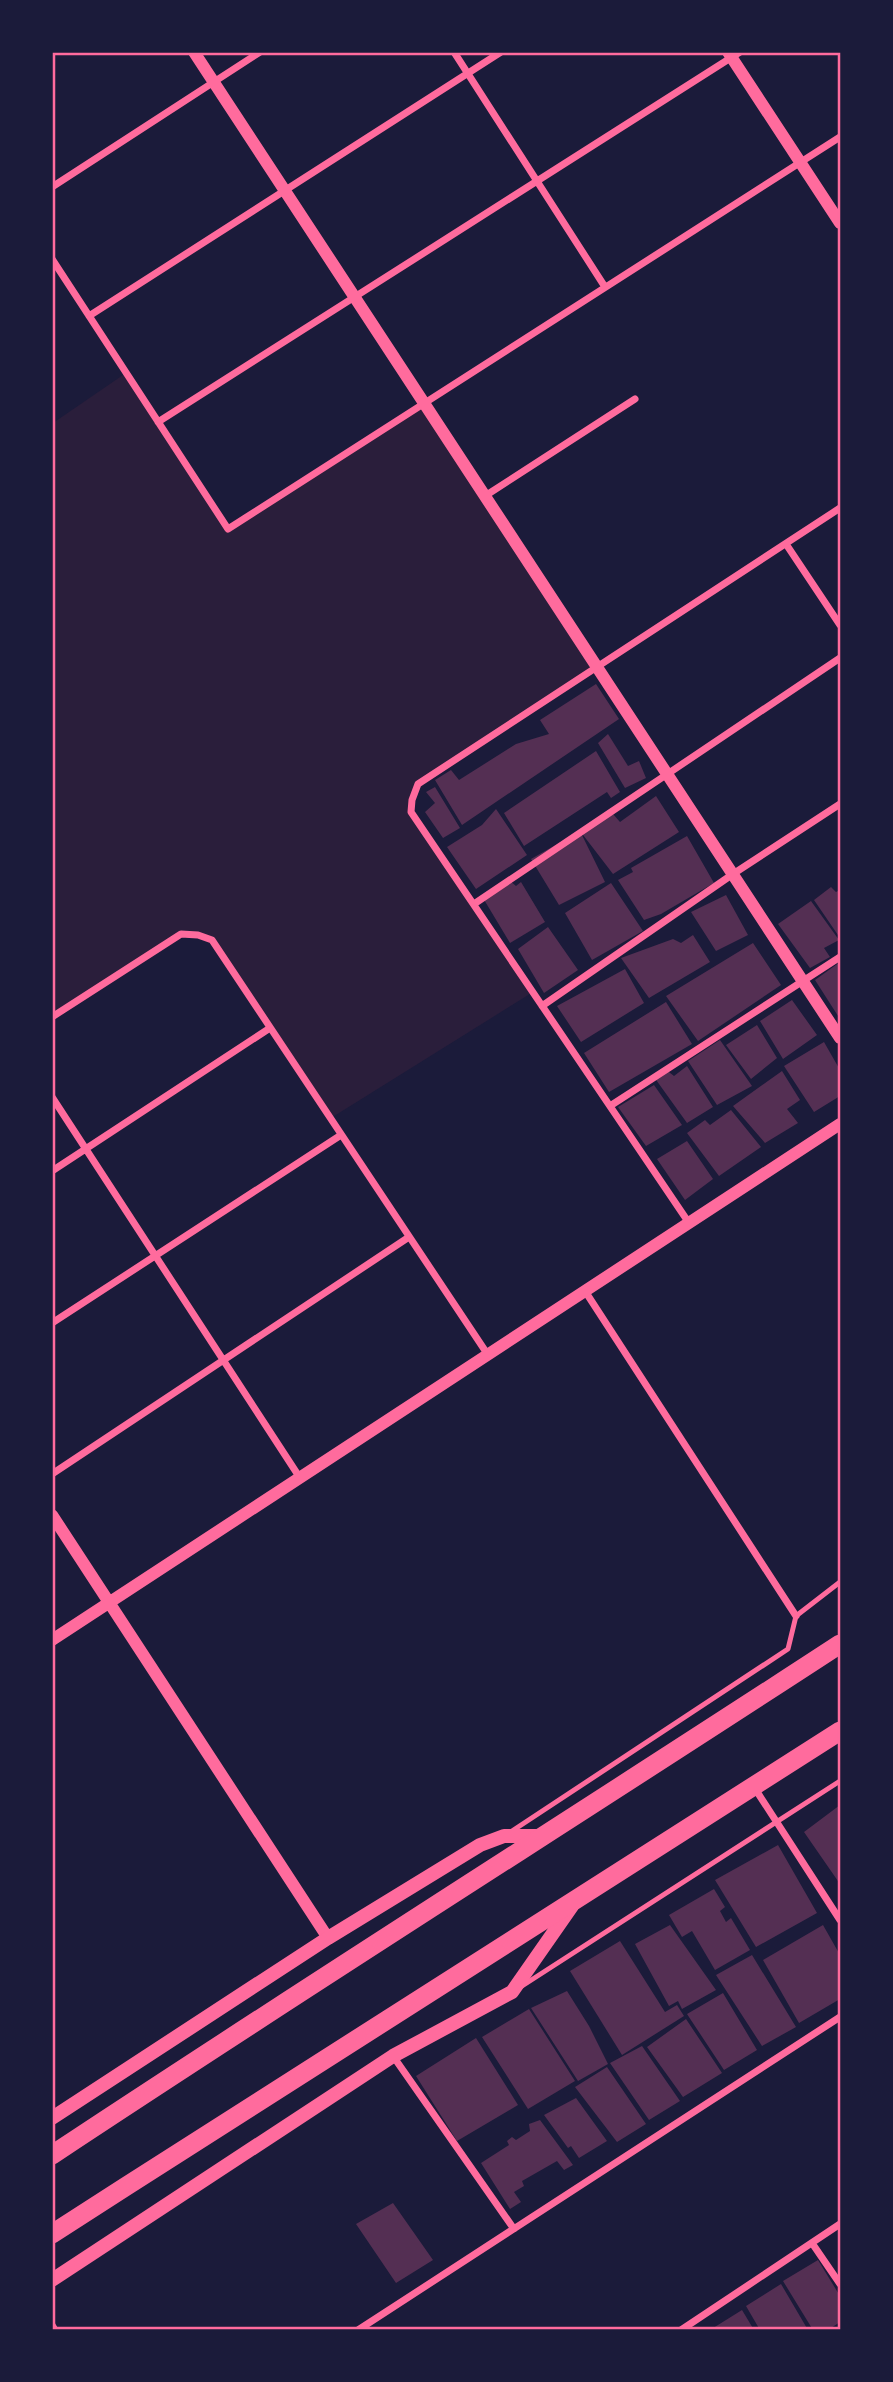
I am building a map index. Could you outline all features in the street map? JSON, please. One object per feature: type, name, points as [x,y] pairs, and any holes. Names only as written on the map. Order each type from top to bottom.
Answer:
[{"type":"highway","points":[[52,2155],[841,1644]]},
{"type":"highway","points":[[52,2234],[841,1731]]},
{"type":"main road","points":[[52,2118],[328,1938],[480,1845],[504,1836],[547,1836]]},
{"type":"main road","points":[[52,2280],[393,2056],[512,1992],[575,1902]]},
{"type":"street","points":[[194,52],[841,1038]]},
{"type":"street","points":[[52,187],[260,52]]},
{"type":"street","points":[[454,52],[605,288]]},
{"type":"street","points":[[89,316],[501,52]]},
{"type":"street","points":[[158,422],[537,182],[733,54],[841,223]]},
{"type":"street","points":[[52,259],[228,529],[841,137]]},
{"type":"street","points":[[485,496],[635,399]]},
{"type":"street","points":[[689,1223],[411,812],[412,800],[418,784],[841,508]]},
{"type":"street","points":[[786,544],[841,625]]},
{"type":"street","points":[[474,904],[841,658]]},
{"type":"street","points":[[542,1006],[733,874],[841,804]]},
{"type":"street","points":[[52,1017],[181,934],[198,934],[212,940],[488,1355]]},
{"type":"street","points":[[610,1107],[841,957]]},
{"type":"street","points":[[52,1171],[270,1028]]},
{"type":"street","points":[[52,1097],[300,1478]]},
{"type":"street","points":[[52,1640],[841,1124]]},
{"type":"street","points":[[52,1323],[341,1135]]},
{"type":"street","points":[[52,1474],[409,1237]]},
{"type":"street","points":[[586,1291],[796,1616]]},
{"type":"street","points":[[52,1515],[328,1938]]},
{"type":"street","points":[[754,1787],[841,1920]]},
{"type":"street","points":[[358,2329],[841,2017]]},
{"type":"street","points":[[393,2056],[514,2228]]},
{"type":"street","points":[[681,2329],[841,2224]]},
{"type":"street","points":[[812,2243],[841,2284]]},
{"type":"lane","points":[[504,1836],[788,1649],[796,1616],[841,1582]]},
{"type":"lane","points":[[512,1992],[841,1781]]},
{"type":"shaded area","points":[[126,373],[228,528],[424,404],[598,668],[418,784],[411,812],[533,992],[331,1118],[212,940],[181,934],[53,1017],[53,423]]},
{"type":"building","points":[[596,684],[619,719],[462,825],[435,780],[451,770],[459,780],[516,744],[549,734],[540,720]]},
{"type":"building","points":[[608,734],[628,766],[639,761],[646,778],[625,788],[598,743]]},
{"type":"building","points":[[596,751],[620,792],[611,798],[607,792],[524,846],[504,813]]},
{"type":"building","points":[[435,787],[460,828],[443,838],[425,812],[435,803],[426,792]]},
{"type":"building","points":[[656,796],[679,832],[613,874],[580,831],[613,814],[620,822]]},
{"type":"building","points":[[496,809],[527,855],[476,889],[447,847],[482,825]]},
{"type":"building","points":[[580,831],[605,882],[559,905],[531,859]]},
{"type":"building","points":[[687,836],[714,883],[661,914],[644,920],[618,880],[633,872],[631,868]]},
{"type":"building","points":[[510,881],[516,886],[521,882],[545,922],[510,943],[483,898]]},
{"type":"building","points":[[611,883],[643,931],[592,960],[565,913]]},
{"type":"building","points":[[831,887],[836,892],[840,890],[840,938],[814,900]]},
{"type":"building","points":[[726,895],[748,935],[716,951],[691,912]]},
{"type":"building","points":[[811,901],[839,940],[824,948],[830,957],[810,968],[778,924]]},
{"type":"building","points":[[548,927],[578,970],[544,993],[518,949]]},
{"type":"building","points":[[693,935],[710,962],[649,998],[621,958],[673,939],[681,943]]},
{"type":"building","points":[[753,943],[781,985],[698,1041],[666,996]]},
{"type":"building","points":[[840,962],[840,1019],[815,980]]},
{"type":"building","points":[[625,969],[644,1003],[581,1042],[557,1006]]},
{"type":"building","points":[[792,1000],[817,1035],[783,1059],[760,1021]]},
{"type":"building","points":[[666,1002],[692,1044],[609,1092],[584,1053]]},
{"type":"building","points":[[757,1025],[777,1058],[751,1079],[726,1045]]},
{"type":"building","points":[[720,1040],[752,1086],[717,1105],[688,1061]]},
{"type":"building","points":[[824,1042],[840,1070],[840,1096],[814,1112],[784,1066]]},
{"type":"building","points":[[687,1066],[713,1107],[687,1123],[654,1077],[665,1069],[674,1076]]},
{"type":"building","points":[[782,1071],[800,1100],[787,1109],[798,1123],[765,1143],[733,1106]]},
{"type":"building","points":[[654,1085],[682,1125],[646,1146],[618,1107]]},
{"type":"building","points":[[731,1110],[761,1147],[719,1176],[687,1133],[705,1120],[710,1125]]},
{"type":"building","points":[[687,1141],[713,1179],[685,1200],[657,1159]]},
{"type":"building","points":[[840,1805],[840,1884],[804,1832]]},
{"type":"building","points":[[778,1845],[817,1913],[756,1947],[715,1880]]},
{"type":"building","points":[[714,1889],[725,1907],[720,1911],[726,1922],[731,1918],[750,1950],[715,1970],[692,1931],[682,1937],[669,1915]]},
{"type":"building","points":[[670,1925],[716,1990],[682,2009],[678,2001],[669,2006],[635,1944]]},
{"type":"building","points":[[823,1925],[840,1955],[840,1999],[799,2023],[763,1960]]},
{"type":"building","points":[[620,1941],[665,2012],[677,2005],[684,2016],[622,2055],[570,1971]]},
{"type":"building","points":[[752,1955],[796,2027],[762,2046],[716,1975]]},
{"type":"building","points":[[567,1991],[608,2064],[578,2081],[531,2008]]},
{"type":"building","points":[[723,1993],[757,2050],[724,2070],[687,2014]]},
{"type":"building","points":[[529,2009],[575,2081],[528,2109],[482,2037]]},
{"type":"building","points":[[686,2019],[722,2073],[683,2097],[647,2047]]},
{"type":"building","points":[[476,2038],[518,2105],[457,2141],[416,2076]]},
{"type":"building","points":[[642,2046],[680,2101],[649,2120],[610,2063]]},
{"type":"building","points":[[607,2067],[646,2124],[617,2142],[575,2087]]},
{"type":"building","points":[[576,2098],[607,2141],[579,2158],[571,2146],[568,2148],[544,2115]]},
{"type":"building","points":[[540,2120],[573,2165],[564,2170],[557,2161],[522,2181],[524,2186],[514,2192],[521,2202],[510,2209],[481,2163],[509,2145],[507,2141],[512,2137],[516,2140],[530,2131],[529,2124]]},
{"type":"building","points":[[393,2203],[433,2260],[396,2283],[356,2224]]},
{"type":"building","points":[[818,2260],[840,2296],[840,2322],[828,2330],[813,2330],[783,2281]]},
{"type":"building","points":[[781,2284],[808,2330],[760,2330],[746,2306]]},
{"type":"building","points":[[742,2310],[754,2330],[710,2330]]}]
